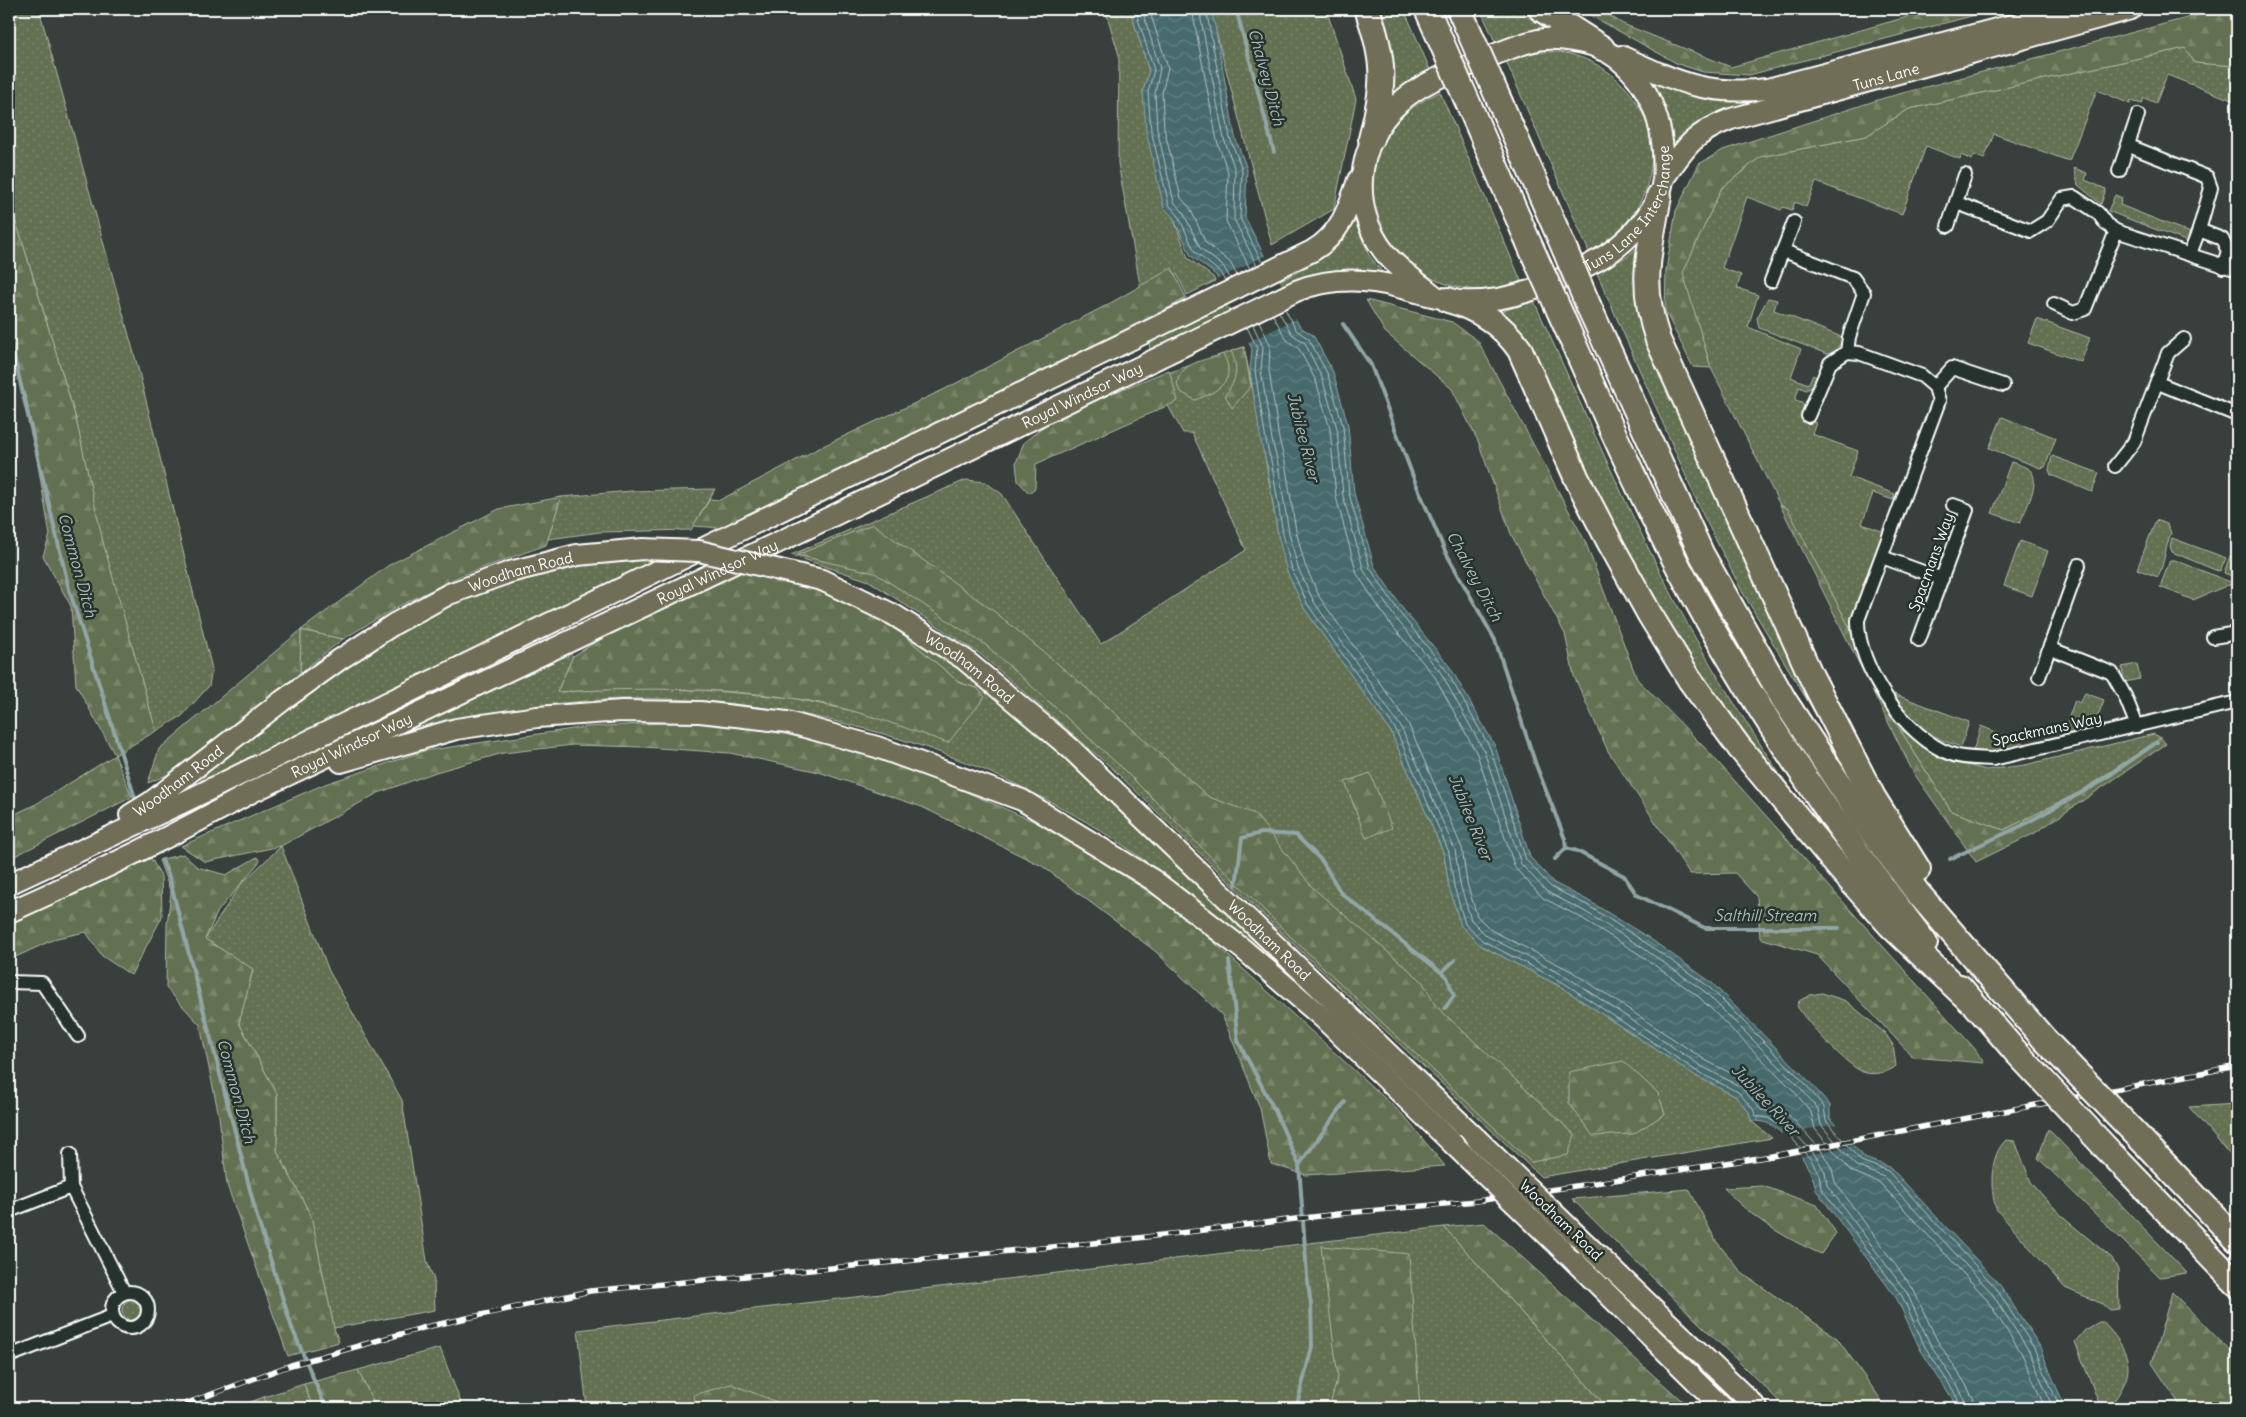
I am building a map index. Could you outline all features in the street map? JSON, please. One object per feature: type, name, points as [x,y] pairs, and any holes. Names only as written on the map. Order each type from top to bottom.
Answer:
[{"type":"highway","points":[[1367,9],[1378,41],[1383,71],[1382,90],[1371,139]]},
{"type":"highway","points":[[1427,9],[1562,318],[1663,536],[1732,662],[1794,762],[1841,832],[1969,1000]]},
{"type":"highway","points":[[1540,9],[1604,48]]},
{"type":"highway","points":[[1463,18],[1558,236],[1702,555],[1759,657],[1861,818],[1917,892],[2044,1039],[2237,1240]]},
{"type":"highway","points":[[1661,187],[1646,282],[1648,313],[1658,340],[1812,678],[1848,750],[1872,797],[1967,950]]},
{"type":"highway","points":[[1442,298],[1468,306],[1489,318],[1508,335],[1520,350],[1578,479],[1630,581],[1690,680],[1733,740],[1798,820],[1890,925],[1969,1000],[2107,1149],[2237,1284]]},
{"type":"main road","name":"Tuns Lane","points":[[1604,48],[1671,79],[1696,87],[1743,92],[1766,89],[2073,9]]},
{"type":"main road","name":"Tuns Lane","points":[[1661,187],[1687,145],[1699,134],[1731,119],[2131,9]]},
{"type":"main road","name":"Tuns Lane Interchange","points":[[1564,39],[1604,48],[1628,69],[1642,86],[1654,108],[1662,140],[1661,187],[1626,240],[1599,259],[1527,292],[1508,298],[1478,302],[1442,298],[1393,262],[1372,233],[1364,210],[1362,196],[1364,162],[1371,139],[1398,103],[1434,78],[1539,40],[1564,39]]},
{"type":"main road","name":"Royal Windsor Way","points":[[9,882],[107,832],[184,802],[1289,263],[1320,246],[1334,234],[1346,213],[1364,162]]},
{"type":"main road","name":"Royal Windsor Way","points":[[9,912],[196,823],[252,792],[781,541],[1296,291],[1327,282],[1356,280],[1386,284],[1442,298]]},
{"type":"main road","name":"Woodham Road","points":[[107,832],[151,802],[296,691],[394,624],[449,594],[510,572],[577,555],[644,549],[698,551],[822,580],[894,615],[964,659],[1070,748],[1758,1408]]},
{"type":"main road","name":"Woodham Road","points":[[252,792],[374,751],[456,729],[537,717],[622,711],[700,712],[787,722],[877,747],[1022,800],[1153,880],[1244,950],[1323,1018],[1562,1248],[1724,1408]]},
{"type":"street","points":[[2119,171],[2138,115]]},
{"type":"street","points":[[2129,146],[2207,177],[2210,188],[2199,230],[2190,254]]},
{"type":"street","points":[[1948,226],[1966,175]]},
{"type":"street","points":[[1957,203],[2031,231],[2047,221],[2062,199],[2074,197],[2098,213],[2106,224],[2116,231],[2237,270]]},
{"type":"street","points":[[1771,281],[1794,222]]},
{"type":"street","points":[[2199,230],[2222,239],[2228,250],[2223,267]]},
{"type":"street","points":[[2054,304],[2073,313],[2085,309],[2116,231]]},
{"type":"street","points":[[1784,251],[1853,278],[1864,293],[1849,337],[1847,352]]},
{"type":"street","points":[[2115,466],[2134,442],[2168,353],[2184,339]]},
{"type":"street","points":[[1808,416],[1830,363],[1847,352],[1859,353],[1922,376],[1934,387],[1952,368],[2002,385]]},
{"type":"street","points":[[2158,383],[2237,414]]},
{"type":"street","name":"Spackmans Way","points":[[1934,387],[1939,401],[1858,620],[1858,637],[1869,664],[1898,715],[1921,738],[1952,755],[1993,759],[2237,702]]},
{"type":"street","name":"Spacmans Way","points":[[1919,640],[1967,510],[1952,505]]},
{"type":"street","points":[[1882,557],[1942,579]]},
{"type":"street","points":[[2039,677],[2079,565]]},
{"type":"street","points":[[2213,637],[2237,634]]},
{"type":"street","points":[[2049,648],[2112,673],[2125,696],[2137,726]]},
{"type":"street","points":[[9,982],[42,983],[78,1036]]},
{"type":"street","points":[[70,1154],[71,1187],[124,1292]]},
{"type":"street","points":[[9,1210],[71,1187]]},
{"type":"street","points":[[124,1292],[134,1292],[142,1296],[147,1304],[147,1316],[141,1324],[130,1328],[121,1326],[112,1316],[113,1300],[124,1292]]},
{"type":"street","points":[[9,1356],[112,1316]]},
{"type":"green space","points":[[9,9],[39,9],[138,368],[212,669],[209,686],[182,716],[156,731],[102,542],[76,419],[9,203]]},
{"type":"green space","points":[[1105,9],[1130,9],[1149,71],[1143,91],[1164,208],[1173,217],[1188,258],[1213,277],[1215,281],[1187,295],[1177,274],[1141,290],[1118,163],[1119,55]]},
{"type":"green space","points":[[1210,9],[1326,9],[1356,99],[1334,209],[1272,245]]},
{"type":"green space","points":[[1374,9],[1404,9],[1431,72],[1418,77],[1388,97]]},
{"type":"green space","points":[[1480,9],[1520,9],[1529,18],[1549,30],[1496,44]]},
{"type":"green space","points":[[1579,9],[1599,9],[1623,24],[1731,67],[1935,9],[1998,9],[1749,75],[1703,72],[1678,64]]},
{"type":"green space","points":[[2221,9],[2237,9],[2237,66],[2195,63],[2185,48],[1909,109],[1866,136],[1760,157],[1721,189],[1683,273],[1711,368],[1693,367],[1665,311],[1666,270],[1676,211],[1699,164],[1723,150],[1884,98]]},
{"type":"green space","points":[[2185,48],[2195,63],[2237,66],[2237,102],[2167,75],[2156,103],[2144,98],[2142,104],[2131,101],[2130,104],[2097,90],[2069,161],[1994,134],[1984,159],[1974,155],[1972,160],[1961,155],[1960,159],[1926,146],[1902,214],[1816,182],[1806,207],[1795,202],[1792,210],[1783,207],[1781,210],[1747,197],[1722,268],[1741,275],[1737,288],[1758,295],[1748,327],[1801,349],[1791,377],[1808,384],[1813,375],[1816,377],[1812,387],[1806,390],[1799,387],[1795,400],[1802,402],[1804,407],[1801,416],[1816,423],[1812,434],[1858,451],[1849,477],[1895,494],[1893,500],[1873,493],[1862,524],[1882,531],[1886,521],[1890,523],[1850,628],[1788,510],[1780,505],[1711,368],[1682,274],[1721,189],[1760,157],[1866,136],[1909,109]]},
{"type":"green space","points":[[1535,52],[1570,54],[1592,62],[1611,74],[1627,90],[1640,108],[1648,128],[1652,150],[1650,173],[1643,196],[1633,214],[1621,229],[1607,242],[1589,252],[1506,61]]},
{"type":"green space","points":[[1651,78],[1765,93],[1766,103],[1727,113],[1704,122],[1683,137],[1674,147],[1666,112],[1649,80]]},
{"type":"green space","points":[[1440,92],[1522,283],[1475,289],[1435,279],[1403,256],[1382,225],[1373,189],[1379,152],[1400,118]]},
{"type":"green space","points":[[2074,168],[2087,173],[2085,180],[2106,189],[2101,204],[2078,185]]},
{"type":"green space","points":[[2115,195],[2122,198],[2120,205],[2193,234],[2188,242],[2108,211]]},
{"type":"green space","points":[[9,203],[76,419],[103,542],[156,731],[115,755],[76,685],[71,606],[43,556],[50,535],[27,401],[9,344]]},
{"type":"green space","points":[[1354,219],[1369,255],[1386,277],[1367,274],[1150,351],[1149,342],[1292,275],[1323,258],[1335,248]]},
{"type":"green space","points":[[1642,242],[1637,276],[1821,718],[1819,720],[1743,593],[1703,515],[1597,273],[1628,256]]},
{"type":"green space","points":[[1172,268],[1186,298],[1116,337],[723,528],[693,526],[710,499],[720,500],[823,446],[945,389],[1107,305]]},
{"type":"green space","points":[[1768,298],[1777,300],[1774,310],[1844,338],[1835,352],[1827,354],[1759,328],[1757,318]]},
{"type":"green space","points":[[1366,300],[1452,322],[1478,341],[1585,541],[1637,679],[1707,750],[1975,1049],[1984,1063],[1913,1057],[1817,955],[1760,938],[1757,897],[1735,873],[1690,874],[1608,751],[1574,676],[1565,634],[1511,534],[1478,441],[1452,389],[1385,332]]},
{"type":"green space","points":[[1534,301],[1608,464],[1667,585],[1714,671],[1799,804],[1797,807],[1669,636],[1586,473],[1535,351],[1503,311]]},
{"type":"green space","points":[[2037,319],[2090,338],[2081,362],[2028,343]]},
{"type":"green space","points":[[1244,347],[1259,421],[1278,535],[1304,608],[1391,732],[1444,854],[1449,887],[1480,945],[1561,987],[1696,1076],[1735,1096],[1749,1112],[1751,1121],[1772,1138],[1541,1177],[1286,937],[1113,769],[980,654],[869,581],[791,555],[966,480],[985,482],[1002,494],[1101,644],[1246,550],[1192,433],[1183,433],[1153,378]]},
{"type":"green space","points":[[1244,347],[1251,386],[1232,408],[1225,395],[1232,385],[1236,374],[1234,357],[1231,351]]},
{"type":"green space","points":[[1223,354],[1227,363],[1227,378],[1218,389],[1195,400],[1181,392],[1177,385],[1183,371],[1200,361]]},
{"type":"green space","points":[[1169,370],[1178,401],[1036,464],[1035,488],[1029,493],[1018,481],[1016,463],[1024,442],[1057,416]]},
{"type":"green space","points":[[2002,417],[2056,438],[2045,467],[2040,468],[1989,448]]},
{"type":"green space","points":[[2052,456],[2099,473],[2092,492],[2051,475],[2049,470]]},
{"type":"green space","points":[[2011,462],[2030,470],[2034,481],[2031,496],[2020,523],[1992,513]]},
{"type":"green space","points":[[715,489],[691,530],[600,532],[548,539],[561,497],[632,491]]},
{"type":"green space","points":[[561,497],[546,545],[460,576],[397,607],[343,639],[301,630],[389,565],[499,509]]},
{"type":"green space","points":[[1780,505],[1788,509],[1850,628],[1869,674],[1899,728],[1951,811],[2004,830],[2080,792],[2161,738],[2166,744],[2035,833],[1976,862],[1913,772]]},
{"type":"green space","points":[[2156,520],[2167,524],[2171,533],[2158,577],[2137,569]]},
{"type":"green space","points":[[873,524],[995,612],[1076,679],[1209,797],[1255,814],[1313,888],[1422,981],[1435,1005],[1575,1135],[1568,1155],[1531,1162],[1289,935],[1119,765],[987,646],[875,573],[797,555]]},
{"type":"green space","points":[[2172,538],[2226,558],[2220,572],[2172,552],[2170,546]]},
{"type":"green space","points":[[2020,541],[2048,551],[2032,596],[2004,586]]},
{"type":"green space","points":[[665,554],[625,580],[192,789],[229,752],[413,617],[533,567]]},
{"type":"green space","points":[[2230,556],[2237,559],[2237,578],[2224,573]]},
{"type":"green space","points":[[2170,560],[2175,560],[2233,583],[2193,600],[2160,587]]},
{"type":"green space","points":[[742,567],[824,587],[868,605],[960,683],[977,688],[985,697],[948,743],[831,705],[762,694],[674,689],[557,692],[573,656],[634,619]]},
{"type":"green space","points":[[868,605],[964,666],[1029,718],[1456,1126],[1451,1129],[1299,985],[1237,930],[1204,904],[1087,822],[1014,783],[956,759],[896,738],[835,721],[772,709],[709,701],[647,699],[559,703],[457,721],[382,738],[567,650],[573,656],[557,692],[643,688],[716,691],[792,698],[862,713],[977,688],[960,683]]},
{"type":"green space","points":[[301,630],[343,639],[300,673]]},
{"type":"green space","points":[[301,630],[300,673],[176,771],[148,783],[159,749]]},
{"type":"green space","points":[[2137,664],[2140,679],[2124,682],[2122,667]]},
{"type":"green space","points":[[2085,693],[2104,700],[2093,729],[2062,736],[2075,700],[2079,703]]},
{"type":"green space","points":[[1894,694],[1969,722],[1961,747],[1940,739],[1922,728],[1906,714]]},
{"type":"green space","points":[[719,720],[881,755],[1047,827],[1183,914],[1402,1114],[1445,1166],[1306,1175],[1271,1164],[1260,1108],[1222,1015],[1155,951],[1042,866],[922,807],[819,772],[730,753],[644,747],[573,745],[503,753],[436,772],[378,793],[281,846],[205,862],[181,846],[325,784],[424,751],[586,727]]},
{"type":"green space","points":[[1981,726],[2030,746],[2003,752],[1973,751]]},
{"type":"green space","points":[[1899,728],[1938,757],[1986,770],[2025,765],[2154,734],[2161,738],[2080,792],[2004,830],[1951,811]]},
{"type":"green space","points":[[115,755],[132,797],[9,859],[9,817],[36,804]]},
{"type":"green space","points":[[1370,773],[1392,828],[1366,838],[1345,782]]},
{"type":"green space","points":[[281,846],[329,971],[402,1100],[427,1261],[434,1280],[435,1310],[334,1328],[311,1216],[277,1151],[277,1094],[239,1023],[253,970],[205,939],[241,884]]},
{"type":"green space","points":[[183,854],[197,867],[226,875],[257,857],[260,861],[218,911],[205,939],[253,969],[239,1023],[277,1094],[277,1151],[311,1216],[334,1328],[339,1342],[288,1356],[227,1185],[219,1116],[200,1025],[166,988],[167,924],[171,893],[159,860]]},
{"type":"green space","points":[[151,858],[161,876],[162,917],[131,975],[102,956],[86,932],[57,938],[9,960],[9,924]]},
{"type":"green space","points":[[1822,993],[1846,1001],[1885,1033],[1893,1045],[1896,1066],[1881,1073],[1871,1074],[1863,1072],[1827,1043],[1797,1006],[1799,1001],[1810,995]]},
{"type":"green space","points":[[1623,1061],[1658,1093],[1665,1114],[1633,1134],[1593,1136],[1569,1103],[1569,1072]]},
{"type":"green space","points":[[2237,1104],[2237,1163],[2189,1107]]},
{"type":"green space","points":[[2048,1129],[2187,1273],[2160,1277],[2038,1158]]},
{"type":"green space","points":[[2006,1140],[2015,1141],[2031,1182],[2044,1197],[2066,1220],[2112,1258],[2118,1270],[2119,1309],[2110,1310],[2103,1304],[2065,1288],[1996,1209],[1992,1173],[1996,1155]]},
{"type":"green space","points":[[1763,1186],[1817,1205],[1836,1233],[1821,1254],[1794,1241],[1757,1218],[1724,1188]]},
{"type":"green space","points":[[1689,1189],[1716,1241],[1743,1274],[1837,1338],[1887,1408],[1786,1408],[1572,1199]]},
{"type":"green space","points":[[1484,1223],[1690,1408],[1608,1408],[1444,1227]]},
{"type":"green space","points":[[1444,1227],[1608,1408],[587,1408],[578,1330]]},
{"type":"green space","points":[[1321,1246],[1409,1254],[1420,1408],[1329,1408],[1338,1377]]},
{"type":"green space","points":[[2172,1292],[2237,1358],[2237,1408],[2182,1408],[2152,1363]]},
{"type":"green space","points":[[133,1299],[141,1302],[144,1310],[141,1318],[133,1321],[125,1318],[122,1310],[125,1302]]},
{"type":"green space","points":[[2099,1322],[2103,1322],[2115,1336],[2127,1358],[2127,1375],[2124,1384],[2110,1408],[2101,1408],[2075,1342],[2085,1330]]},
{"type":"green space","points":[[440,1348],[463,1408],[376,1408],[358,1370]]},
{"type":"green space","points":[[358,1370],[376,1408],[313,1408],[304,1384]]},
{"type":"green space","points":[[304,1384],[313,1408],[268,1408],[264,1397]]},
{"type":"green space","points":[[731,1384],[792,1408],[696,1408],[694,1395]]},
{"type":"green space","points":[[264,1397],[268,1408],[237,1408],[237,1407]]},
{"type":"water","name":"Jubilee River","points":[[1130,9],[1210,9],[1214,21],[1235,137],[1247,169],[1245,217],[1297,322],[1300,327],[1313,335],[1333,372],[1348,425],[1354,493],[1374,566],[1403,609],[1450,667],[1495,746],[1530,857],[1554,883],[1589,901],[1649,938],[1711,982],[1806,1078],[1830,1105],[1830,1118],[1864,1158],[1890,1167],[2000,1285],[2039,1345],[2065,1408],[1958,1408],[1920,1349],[1897,1299],[1816,1190],[1810,1172],[1791,1142],[1783,1134],[1767,1123],[1751,1121],[1749,1112],[1735,1096],[1696,1076],[1561,987],[1480,945],[1461,926],[1449,887],[1444,854],[1391,732],[1304,608],[1287,572],[1278,535],[1267,465],[1261,442],[1250,371],[1252,349],[1216,275],[1191,256],[1173,217],[1164,208],[1146,131],[1143,91],[1149,71]]},
{"type":"pier","points":[[1267,255],[1298,318],[1246,343],[1216,280]]},
{"type":"pier","points":[[1838,1124],[1856,1145],[1798,1157],[1778,1134]]},
{"type":"waterway","name":"Chalvey Ditch","points":[[1236,9],[1274,152]]},
{"type":"waterway","name":"Chalvey Ditch","points":[[1343,324],[1371,365],[1414,479],[1445,551],[1495,640],[1536,765],[1565,839],[1566,848]]},
{"type":"waterway","name":"Common Ditch","points":[[9,335],[69,589],[135,798]]},
{"type":"waterway","name":"Salthill Stream","points":[[1950,859],[2021,826],[2097,784],[2157,742]]},
{"type":"waterway","points":[[1236,885],[1242,838],[1261,833],[1296,835],[1322,861],[1341,893],[1447,977],[1454,996],[1445,1008]]},
{"type":"waterway","name":"Salthill Stream","points":[[1566,848],[1577,851],[1624,876],[1637,895],[1705,928],[1839,928]]},
{"type":"waterway","points":[[1555,859],[1566,848]]},
{"type":"waterway","name":"Common Ditch","points":[[162,860],[169,877],[257,1217],[292,1328],[326,1408]]},
{"type":"waterway","points":[[1442,972],[1455,960]]},
{"type":"waterway","points":[[1229,961],[1238,1041],[1275,1111],[1299,1165],[1307,1276],[1311,1305],[1312,1347],[1296,1408]]},
{"type":"waterway","points":[[1299,1165],[1345,1102]]},
{"type":"railway","points":[[174,1408],[291,1365],[426,1327],[590,1291],[1104,1242],[1346,1213],[1477,1201],[1772,1156],[2237,1066]]}]
